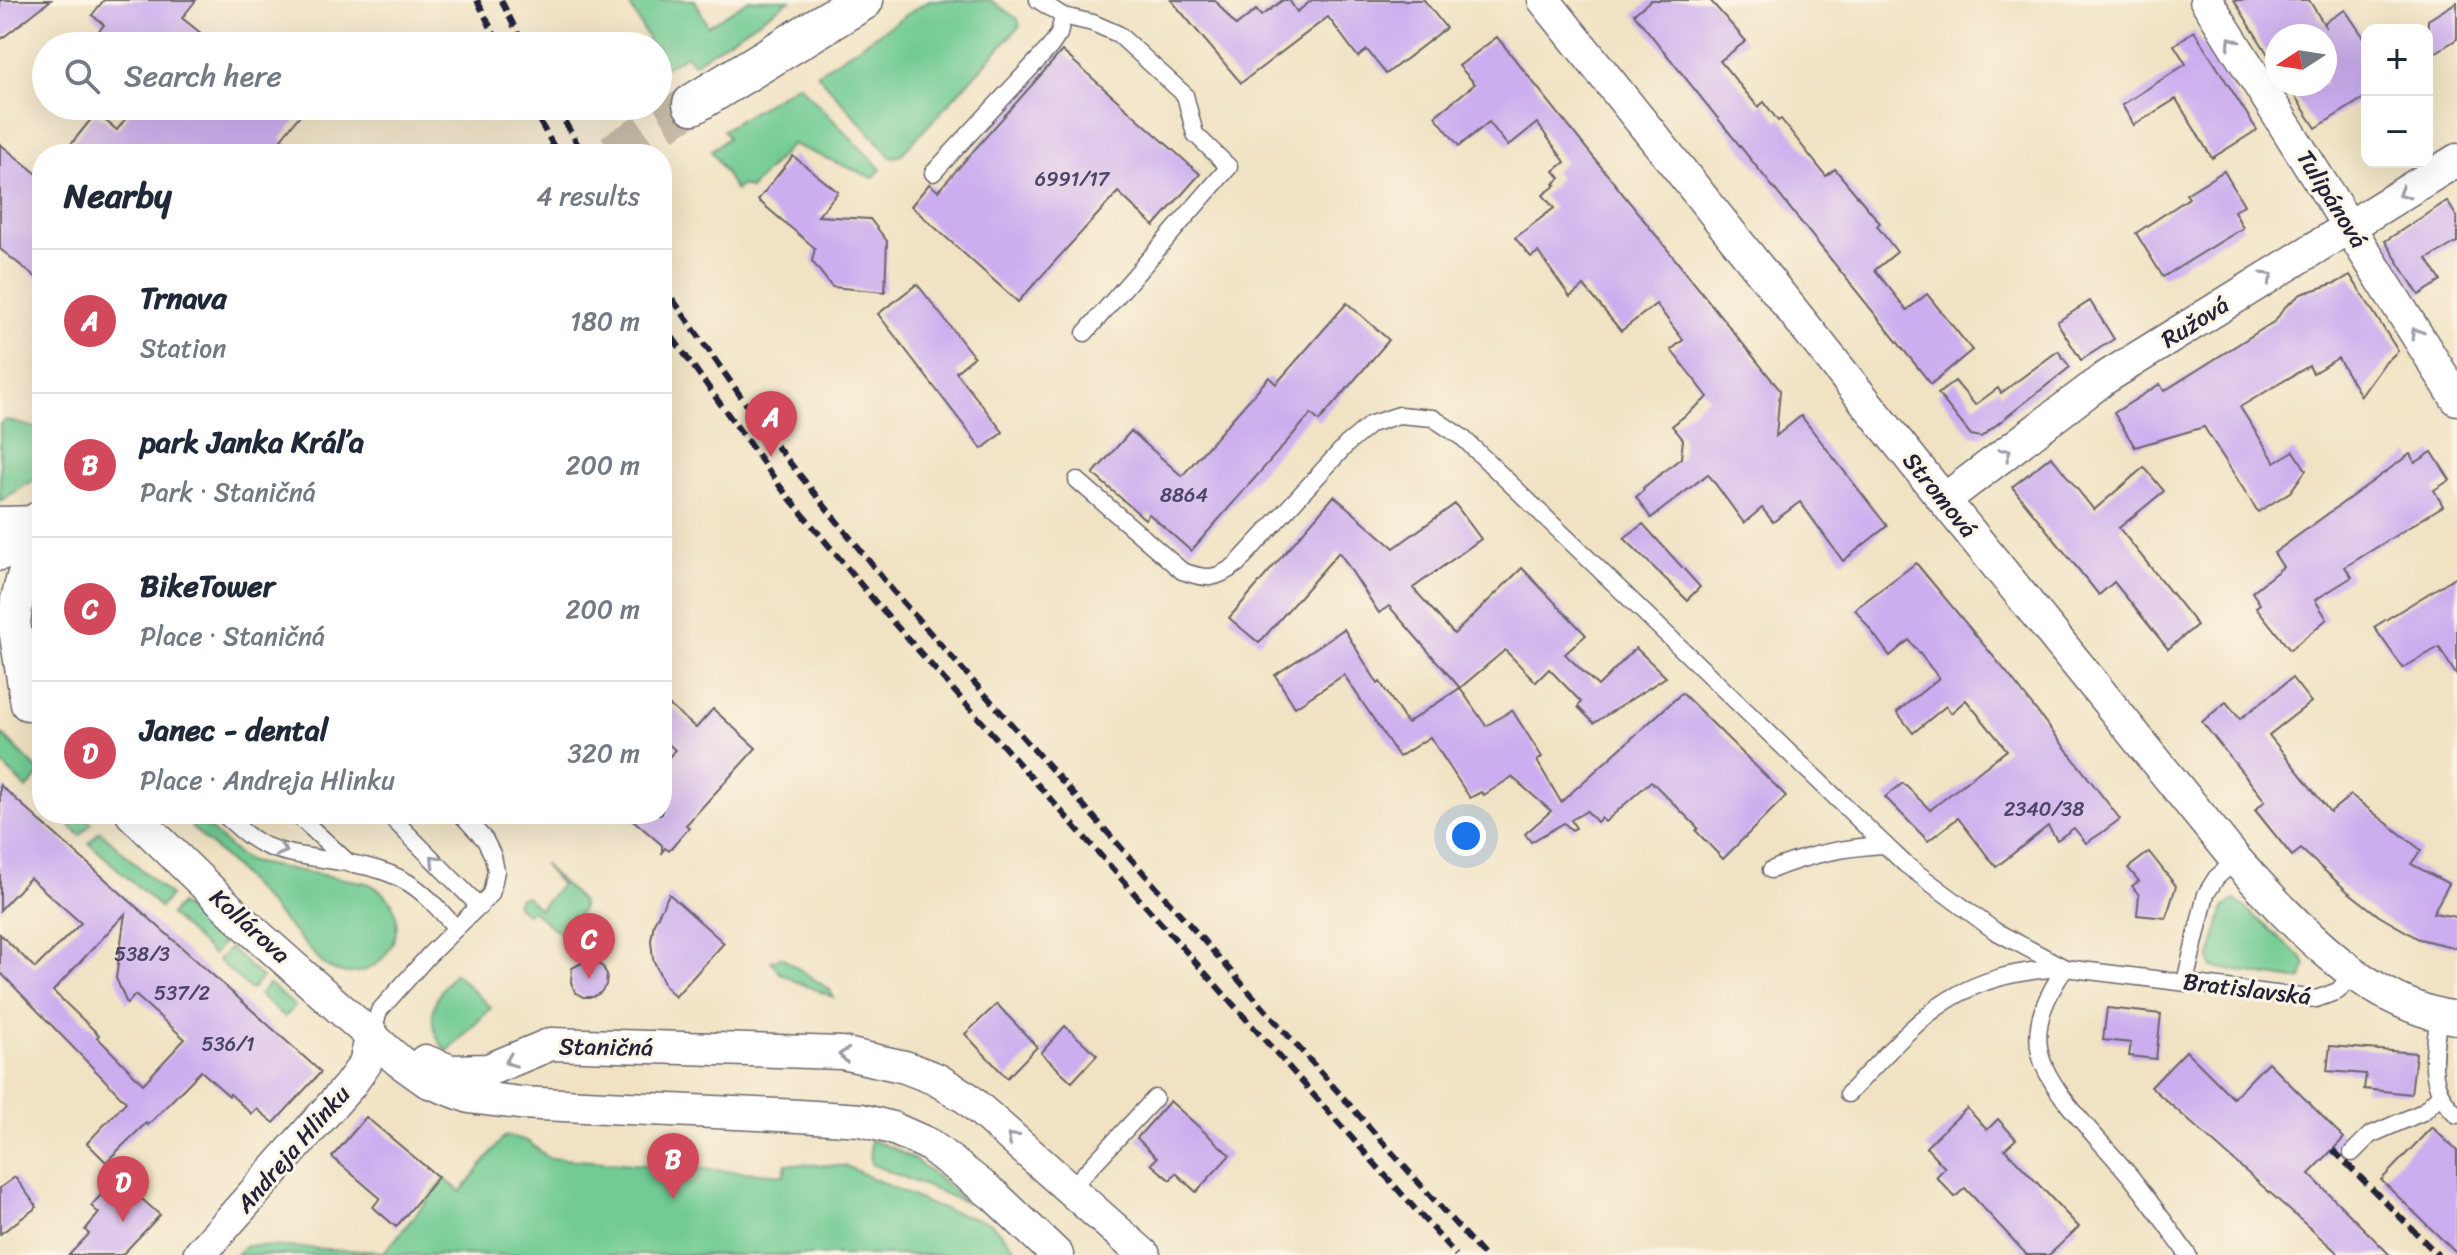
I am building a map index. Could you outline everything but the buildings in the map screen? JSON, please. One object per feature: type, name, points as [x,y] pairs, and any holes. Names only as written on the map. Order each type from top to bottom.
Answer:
[{"type":"street","points":[[693,104],[863,0]]},
{"type":"street","name":"Stromová","points":[[1544,0],[2236,860],[2278,907],[2353,973]]},
{"type":"street","name":"Tulipánová","points":[[2206,0],[2457,399]]},
{"type":"street","name":"Ružová","points":[[1944,500],[2105,378],[2457,160]]},
{"type":"street","points":[[0,550],[27,522]]},
{"type":"street","points":[[23,706],[14,623],[27,522]]},
{"type":"street","points":[[0,675],[23,706]]},
{"type":"street","name":"Kollárova","points":[[142,824],[244,923],[372,1034]]},
{"type":"street","points":[[2353,973],[2396,999],[2448,1016]]},
{"type":"street","points":[[372,1034],[399,1061],[427,1081],[470,1097],[520,1103],[861,1120],[892,1128],[928,1144],[995,1196],[1053,1253]]},
{"type":"street","name":"Staničná","points":[[372,1034],[451,1071],[488,1070],[551,1044],[842,1053],[905,1067],[967,1098],[1144,1255]]},
{"type":"street","name":"Andreja Hlinku","points":[[199,1255],[349,1086],[365,1064],[372,1034]]},
{"type":"lane","points":[[1038,0],[1063,16],[1093,23],[1118,34],[1185,95],[1195,134],[1229,167],[1085,333]]},
{"type":"lane","points":[[933,173],[1050,47],[1059,34],[1063,16]]},
{"type":"lane","name":"Bratislavská","points":[[1077,480],[1182,571],[1201,578],[1221,575],[1237,564],[1347,444],[1371,424],[1399,415],[1433,418],[1463,438],[1905,864],[1995,931],[2065,968],[2316,999],[2338,991],[2353,973]]},
{"type":"lane","points":[[234,824],[249,838],[273,849],[381,871],[406,881],[427,897],[456,928]]},
{"type":"lane","points":[[307,824],[352,865]]},
{"type":"lane","points":[[398,824],[480,907]]},
{"type":"lane","points":[[372,1034],[379,1011],[429,955],[491,894],[496,871],[485,840],[470,824]]},
{"type":"lane","points":[[1771,870],[1803,857],[1849,847],[1885,845]]},
{"type":"lane","points":[[2185,982],[2206,894],[2216,878],[2236,860]]},
{"type":"lane","points":[[2065,968],[2049,992],[2038,1023],[2039,1052],[2044,1065],[2057,1089],[2134,1181],[2188,1255]]},
{"type":"lane","points":[[1848,1094],[1923,1015],[1959,992],[2024,971],[2065,968]]},
{"type":"lane","points":[[2448,1016],[2434,1056],[2439,1096],[2457,1115]]},
{"type":"lane","points":[[2352,1153],[2370,1135],[2423,1112],[2439,1096]]},
{"type":"lane","points":[[1070,1189],[1155,1098]]},
{"type":"green space","points":[[627,0],[695,0],[708,26],[749,0],[790,0],[693,64],[686,55],[672,63],[672,32],[644,32]]},
{"type":"green space","points":[[929,0],[990,0],[1018,19],[1020,26],[901,155],[892,158],[817,74]]},
{"type":"green space","points":[[798,84],[881,169],[873,178],[792,144],[750,189],[741,185],[736,191],[711,150],[728,138],[723,130]]},
{"type":"green space","points":[[6,420],[32,427],[32,481],[0,501],[0,424]]},
{"type":"green space","points":[[2,734],[32,764],[32,783],[27,789],[0,762]]},
{"type":"green space","points":[[68,824],[91,824],[80,835]]},
{"type":"green space","points":[[189,824],[205,824],[250,862],[367,883],[386,896],[395,913],[396,931],[390,948],[377,963],[361,972],[342,972],[322,963],[235,868]]},
{"type":"green space","points":[[100,831],[170,896],[160,907],[89,843]]},
{"type":"green space","points":[[543,864],[582,902],[582,910],[561,934],[531,910],[527,914],[516,905],[518,898],[526,896],[539,909],[561,885]]},
{"type":"green space","points":[[2236,900],[2302,958],[2306,965],[2302,979],[2212,967],[2210,958],[2224,907]]},
{"type":"green space","points":[[180,904],[223,943],[213,955],[170,915]]},
{"type":"green space","points":[[230,948],[262,978],[251,990],[218,960]]},
{"type":"green space","points":[[781,957],[830,990],[833,997],[779,972],[771,961]]},
{"type":"green space","points":[[455,973],[491,1008],[447,1052],[435,1031],[433,1011],[440,992]]},
{"type":"green space","points":[[269,984],[295,1006],[285,1017],[259,995]]},
{"type":"green space","points":[[507,1136],[527,1141],[549,1158],[784,1175],[786,1164],[846,1166],[933,1206],[991,1223],[1022,1255],[236,1255],[246,1245],[385,1252],[445,1179],[461,1192]]},
{"type":"green space","points":[[870,1140],[910,1157],[967,1203],[871,1164]]},
{"type":"tunnel","points":[[672,117],[693,104]]},
{"type":"tunnel","points":[[628,144],[667,120]]},
{"type":"railway","points":[[477,0],[493,32]]},
{"type":"railway","points":[[501,0],[517,32]]},
{"type":"railway","points":[[539,120],[552,144]]},
{"type":"railway","points":[[564,120],[577,144]]},
{"type":"railway","points":[[672,298],[770,438],[893,591],[1483,1255]]},
{"type":"railway","points":[[672,337],[782,489],[877,604],[1456,1255]]},
{"type":"railway","points":[[2333,1150],[2438,1255]]},
{"type":"place","name":"Trnava","points":[[771,457]]},
{"type":"place","name":"BikeTower","points":[[589,979]]},
{"type":"place","name":"park Janka Kráľa","points":[[673,1199]]},
{"type":"place","name":"Janec - dental","points":[[123,1222]]}]
